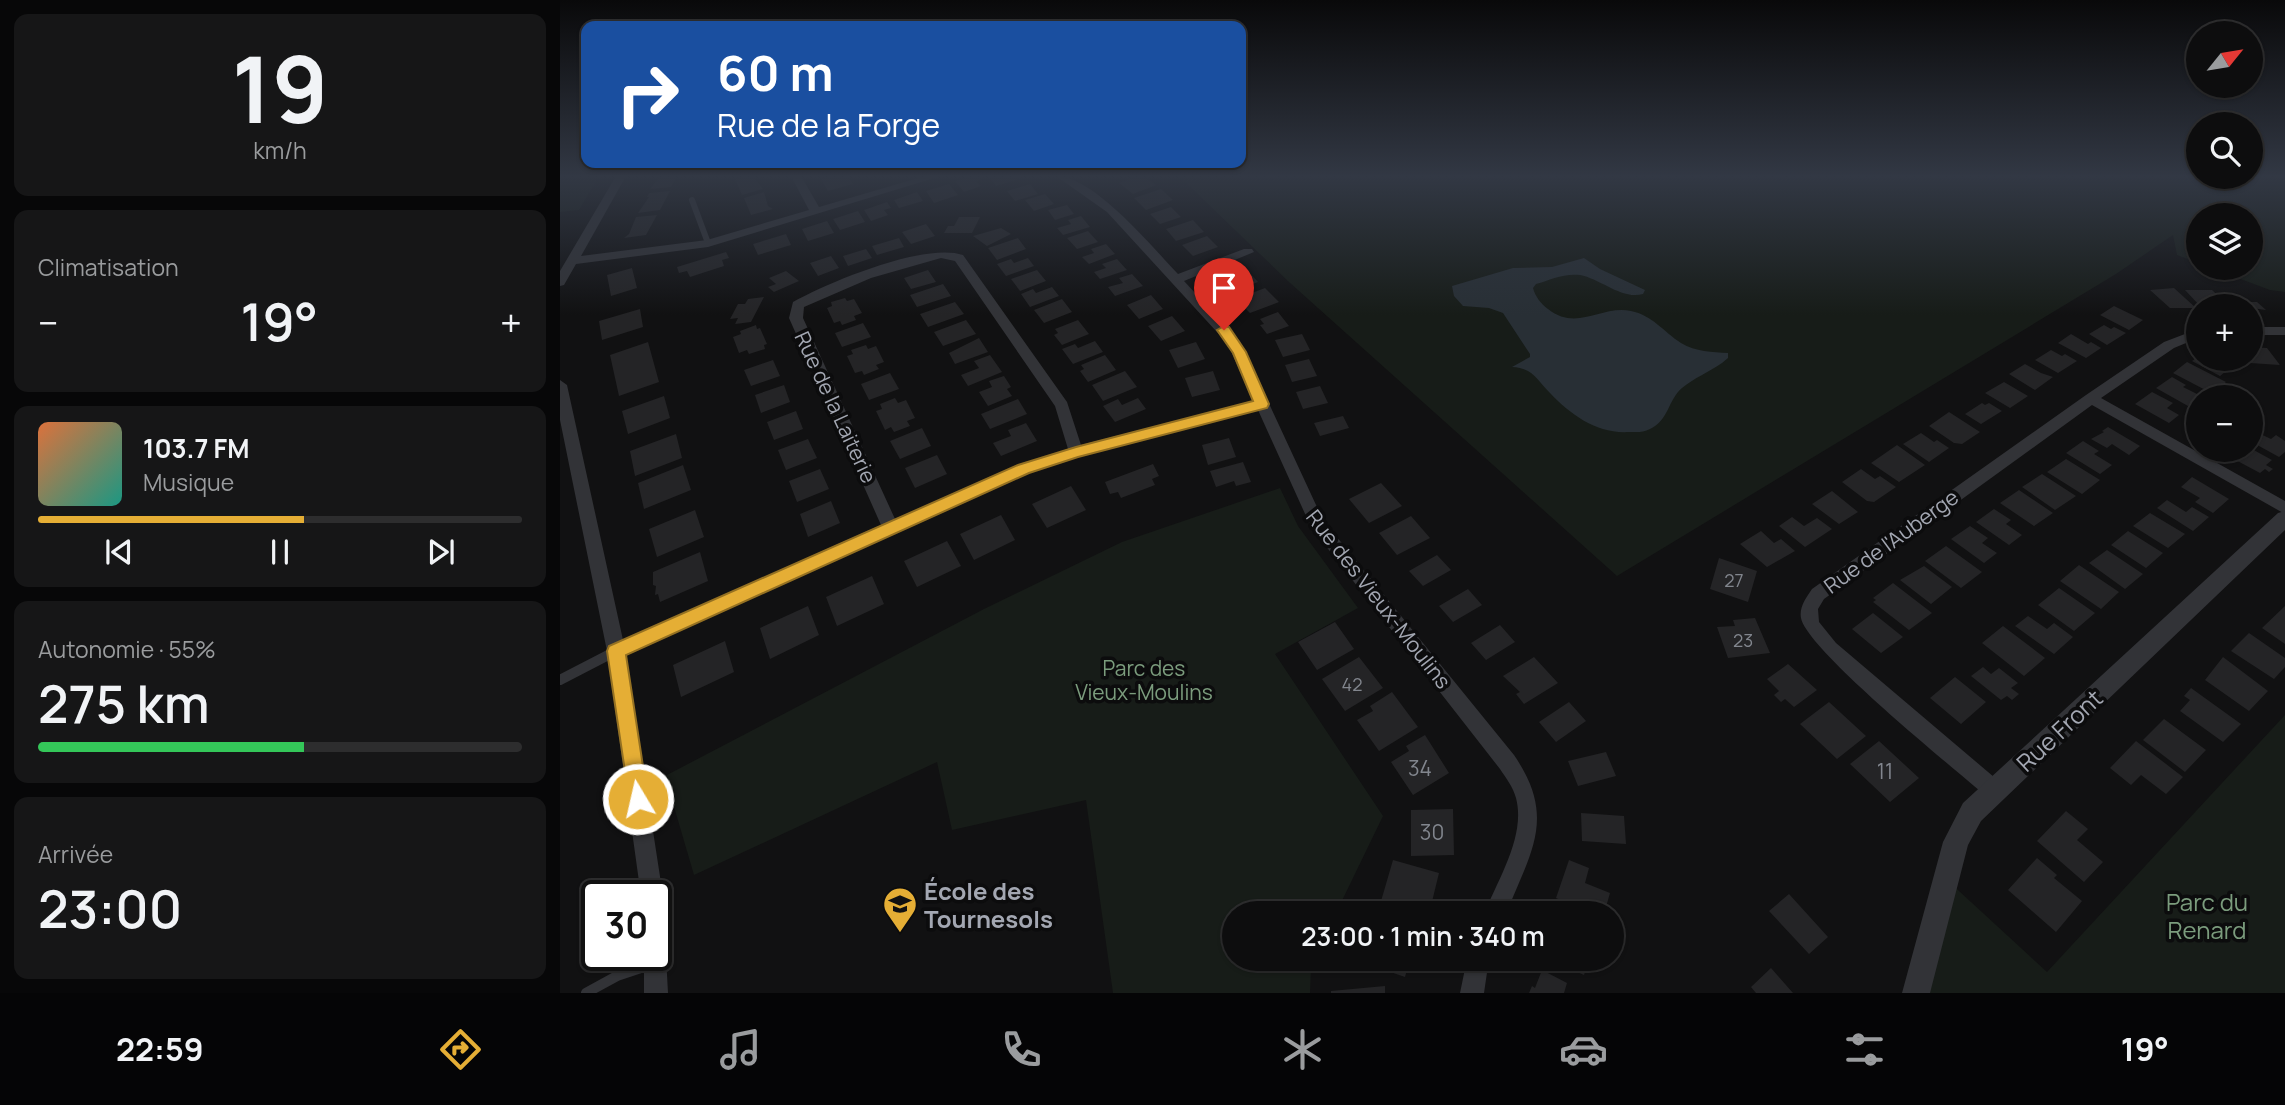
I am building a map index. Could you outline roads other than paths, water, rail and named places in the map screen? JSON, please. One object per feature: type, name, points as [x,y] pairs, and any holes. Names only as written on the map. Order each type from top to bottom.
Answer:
[{"type":"street","points":[[560,282],[595,222]]},
{"type":"street","points":[[574,261],[708,243],[778,222]]},
{"type":"street","name":"Rue des Vieux-Moulins","points":[[1123,222],[1233,341],[1317,523],[1507,762],[1520,783],[1527,800],[1528,823],[1500,901]]},
{"type":"street","points":[[1177,279],[1248,252]]},
{"type":"street","name":"Rue de la Laiterie","points":[[891,529],[796,318],[798,305],[818,294],[928,256],[952,255],[959,258],[1062,405],[1076,452]]},
{"type":"street","points":[[2263,331],[2285,331]]},
{"type":"street","name":"Rue de l'Auberge","points":[[1994,790],[1830,648],[1814,630],[1807,615],[1811,603],[1818,594],[2091,398],[2169,345],[2186,338]]},
{"type":"street","points":[[560,385],[616,651],[650,880]]},
{"type":"street","points":[[2091,398],[2285,508]]},
{"type":"street","points":[[616,651],[1004,477],[1076,452],[1261,404]]},
{"type":"street","name":"Rue Front","points":[[1916,993],[1956,842],[1972,812],[2285,518]]},
{"type":"street","points":[[655,971],[656,993]]},
{"type":"street","points":[[1472,993],[1476,971]]},
{"type":"lane","points":[[700,222],[708,243]]},
{"type":"lane","points":[[560,680],[616,651]]},
{"type":"lane","points":[[586,993],[628,971]]},
{"type":"place","name":"École des Tournesols","points":[[900,934]]},
{"type":"park label","name":"Parc des Vieux-Moulins","points":[[1144,680]]},
{"type":"park label","name":"Parc du Renard","points":[[2207,915]]}]
